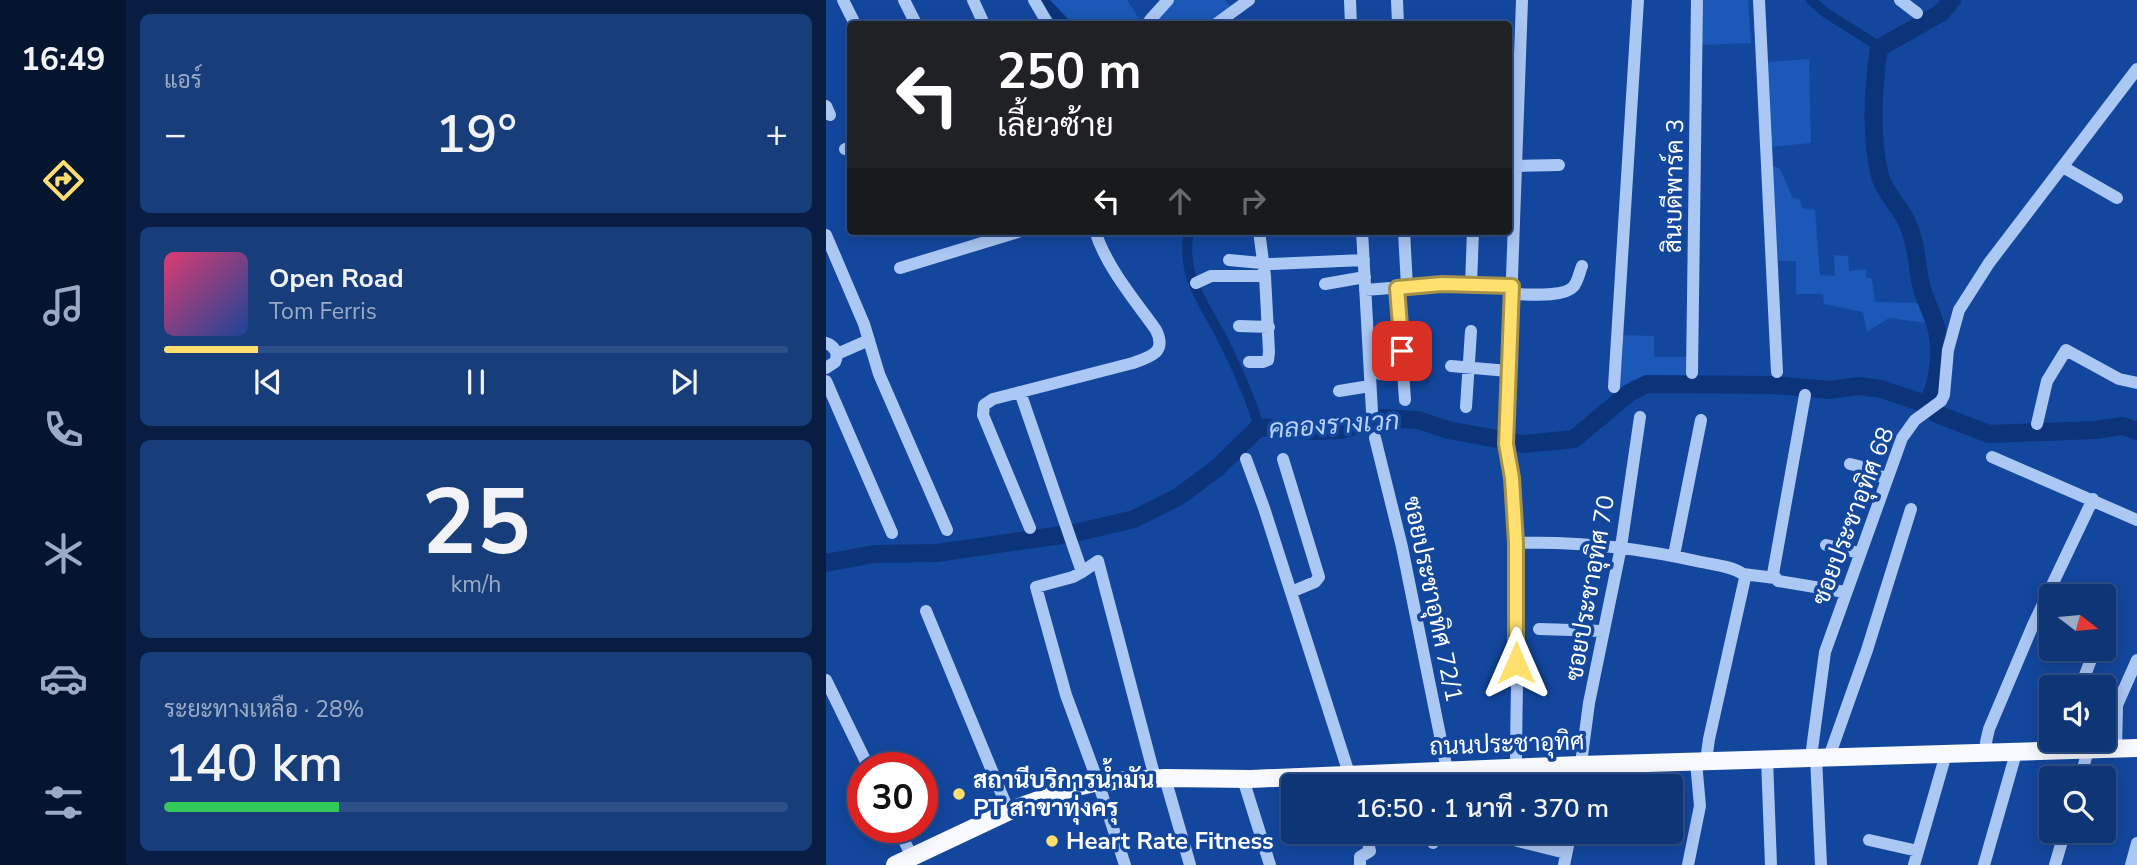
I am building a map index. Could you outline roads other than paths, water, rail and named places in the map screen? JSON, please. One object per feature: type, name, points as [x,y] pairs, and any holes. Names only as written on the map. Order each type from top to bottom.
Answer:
[{"type":"main road","name":"ถนนประชาอุทิศ","points":[[2116,749],[2137,748]]},
{"type":"main road","name":"ถนนประชาอุทิศ","points":[[1432,774],[1447,770],[1580,765],[2040,752]]},
{"type":"main road","name":"ถนนประชาอุทิศ","points":[[902,862],[1009,812],[1069,789],[1098,782],[1160,778],[1281,779]]},
{"type":"street","points":[[843,0],[854,21]]},
{"type":"street","points":[[904,0],[914,21]]},
{"type":"street","points":[[973,0],[983,21]]},
{"type":"street","points":[[1034,0],[1046,21]]},
{"type":"street","points":[[1150,20],[1168,0]]},
{"type":"street","points":[[1220,21],[1249,0]]},
{"type":"street","points":[[1397,0],[1398,21]]},
{"type":"street","points":[[1516,768],[1516,543],[1512,478],[1506,444],[1522,0]]},
{"type":"street","points":[[1614,387],[1638,0]]},
{"type":"street","name":"สินบดีพาร์ค 3","points":[[1692,373],[1697,0]]},
{"type":"street","points":[[1759,0],[1777,372]]},
{"type":"street","points":[[1900,0],[1917,13]]},
{"type":"street","points":[[1350,1],[1351,21]]},
{"type":"street","name":"ซอยประชาอุทิศ 68","points":[[1819,757],[1825,652],[1906,430],[1944,396],[1948,350],[1959,310],[1989,263],[2137,70]]},
{"type":"street","points":[[1515,166],[1559,165]]},
{"type":"street","points":[[2063,167],[2117,198]]},
{"type":"street","points":[[826,235],[869,340],[879,374],[947,530]]},
{"type":"street","points":[[900,268],[1008,235]]},
{"type":"street","points":[[1030,528],[983,415],[984,405],[993,399],[1133,363],[1154,355],[1160,348],[1156,330],[1112,267],[1096,235]]},
{"type":"street","points":[[1249,362],[1268,360],[1269,327],[1260,235]]},
{"type":"street","points":[[1362,235],[1372,412]]},
{"type":"street","points":[[1404,235],[1402,287],[1405,400]]},
{"type":"street","points":[[1471,285],[1473,235]]},
{"type":"street","points":[[1229,260],[1264,269]]},
{"type":"street","points":[[1196,283],[1210,276],[1364,260]]},
{"type":"street","points":[[1325,284],[1402,287],[1471,285],[1563,294],[1572,289],[1582,266]]},
{"type":"street","points":[[1239,327],[1269,327]]},
{"type":"street","points":[[1466,407],[1471,331]]},
{"type":"street","points":[[837,354],[869,340]]},
{"type":"street","points":[[826,343],[833,346],[837,354],[835,362],[826,368]]},
{"type":"street","points":[[2037,424],[2046,381],[2066,350],[2119,379],[2137,383]]},
{"type":"street","points":[[1451,366],[1508,371]]},
{"type":"street","points":[[1380,374],[1403,372]]},
{"type":"street","points":[[826,381],[892,533]]},
{"type":"street","points":[[1339,391],[1370,386]]},
{"type":"street","points":[[1020,392],[1082,572]]},
{"type":"street","points":[[1774,578],[1805,395]]},
{"type":"street","name":"ซอยประชาอุทิศ 70","points":[[1579,774],[1589,703],[1621,547],[1640,417]]},
{"type":"street","points":[[1674,555],[1701,420]]},
{"type":"street","name":"ซอยประชาอุทิศ 72/1","points":[[1375,438],[1402,547],[1447,770]]},
{"type":"street","points":[[1992,457],[2137,520]]},
{"type":"street","points":[[1246,459],[1349,774]]},
{"type":"street","points":[[1283,459],[1319,577],[1315,582],[1290,592]]},
{"type":"street","points":[[1850,464],[1866,468],[1886,481]]},
{"type":"street","points":[[1988,753],[1986,741],[1989,729],[2033,625],[2093,499]]},
{"type":"street","points":[[1821,865],[1819,757],[1867,650],[1911,509]]},
{"type":"street","points":[[1516,543],[1553,542],[1621,547],[1674,555],[1743,574],[1845,592]]},
{"type":"street","points":[[1826,545],[1859,553]]},
{"type":"street","points":[[1125,865],[1066,695],[1036,587],[1073,577],[1098,561],[1160,778],[1190,865]]},
{"type":"street","points":[[1688,865],[1700,806],[1701,761],[1709,739],[1745,578],[1743,574]]},
{"type":"street","points":[[926,611],[1009,812]]},
{"type":"street","points":[[1539,629],[1604,631]]},
{"type":"street","points":[[2116,710],[2137,660]]},
{"type":"street","points":[[826,680],[861,752]]},
{"type":"street","points":[[1984,865],[2016,753]]},
{"type":"street","points":[[1914,865],[1946,754]]},
{"type":"street","points":[[1767,759],[1771,865]]},
{"type":"street","points":[[1243,779],[1270,865]]},
{"type":"street","points":[[1869,840],[1918,851]]},
{"type":"street","points":[[900,843],[902,862]]},
{"type":"street","points":[[2055,865],[2061,843]]},
{"type":"street","points":[[2131,865],[2137,843]]},
{"type":"street","points":[[1360,865],[1360,857],[1370,851],[1368,844]]},
{"type":"street","points":[[1521,844],[1565,859]]},
{"type":"waterway","points":[[1043,0],[1063,21]]},
{"type":"waterway","points":[[1811,0],[1826,13],[1880,47]]},
{"type":"waterway","points":[[1926,404],[1938,372],[1938,336],[1922,287],[1909,226],[1880,176],[1875,145],[1874,96],[1879,48],[1941,13],[1952,0]]},
{"type":"waterway","points":[[1189,235],[1188,263],[1196,290],[1239,373],[1259,427]]},
{"type":"waterway","name":"คลองรางเวก","points":[[826,563],[874,554],[937,553],[1075,533],[1134,519],[1178,497],[1216,469],[1259,427],[1340,430],[1383,418],[1418,420],[1448,430],[1524,444],[1574,439],[1629,393],[1647,384],[1776,385],[1829,390],[1858,386],[1881,389],[1926,404],[1937,414],[1989,434],[2095,430],[2123,426],[2137,431]]},
{"type":"place","name":"สถานีบริการน้ำมัน PT สาขาทุ่งครุ","points":[[959,794]]},
{"type":"place","name":"Heart Rate Fitness","points":[[1052,841]]}]
